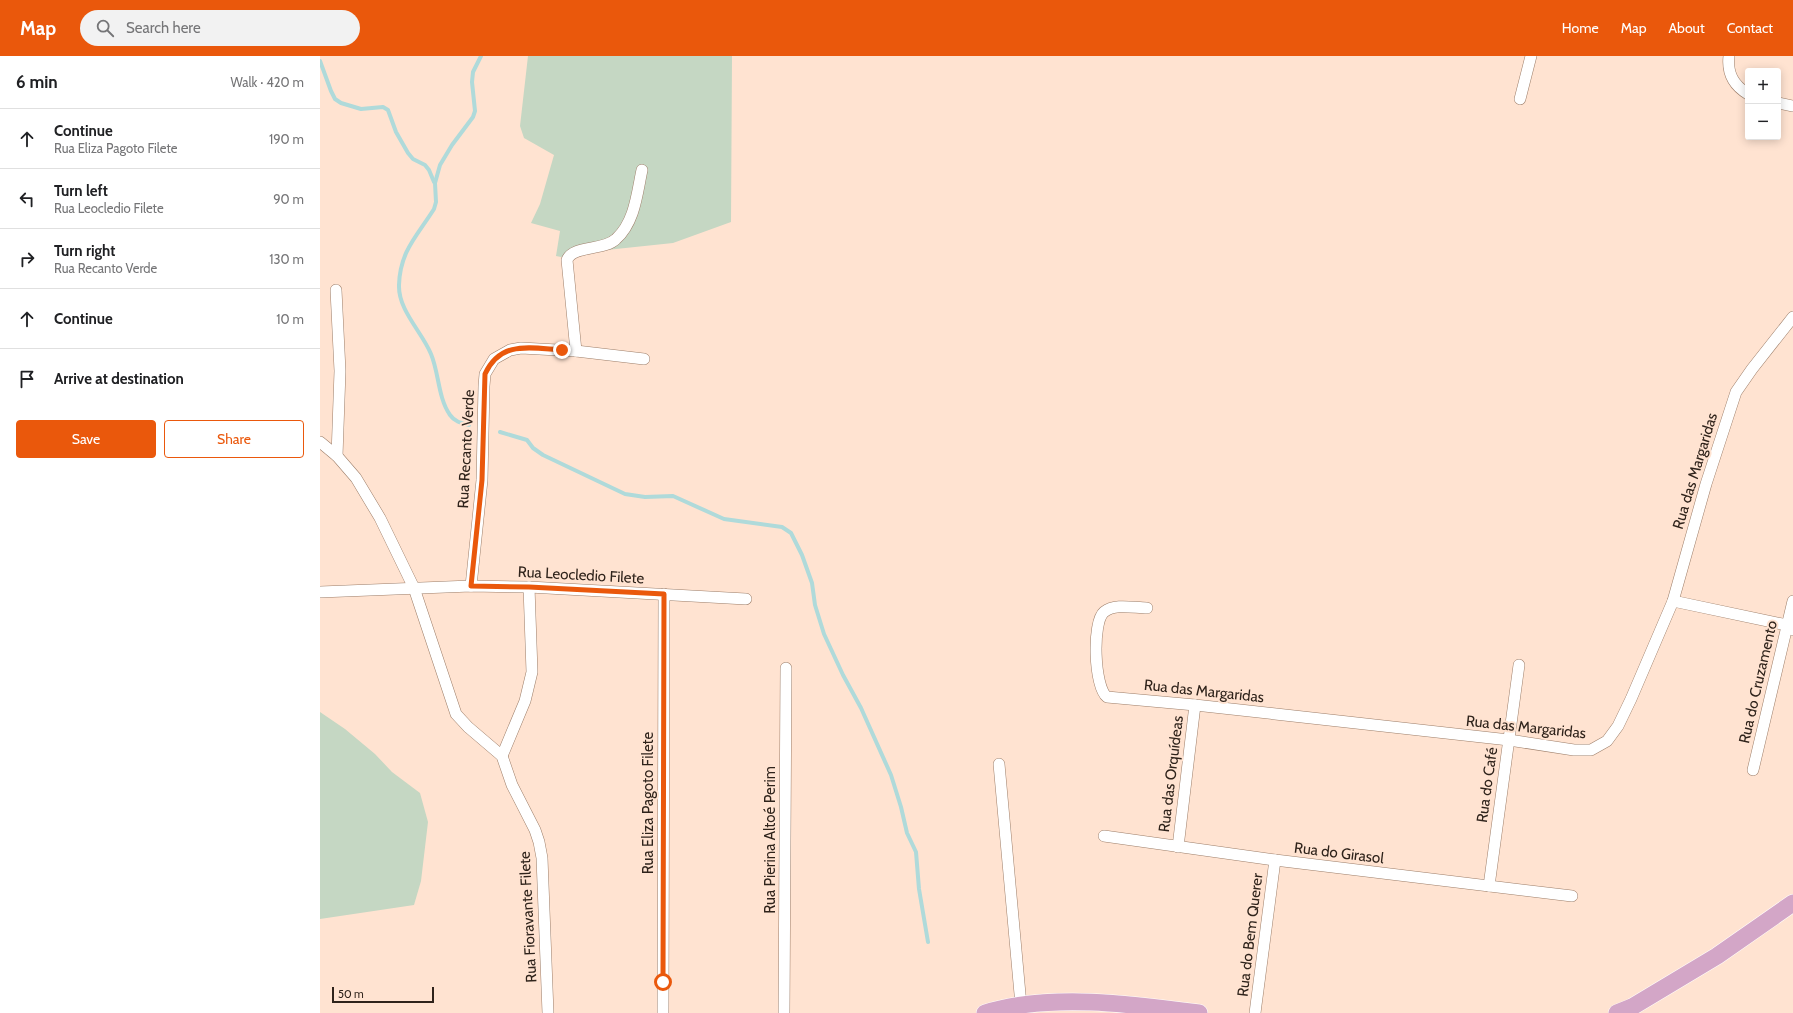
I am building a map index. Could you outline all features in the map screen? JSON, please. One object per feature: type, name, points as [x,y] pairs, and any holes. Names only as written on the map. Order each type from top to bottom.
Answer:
[{"type":"main road","points":[[1628,1011],[1717,956],[1793,903]]},
{"type":"main road","points":[[985,1013],[1021,1006],[1065,1002],[1149,1006],[1199,1013]]},
{"type":"street","points":[[1520,99],[1531,56]]},
{"type":"street","points":[[1729,56],[1728,63],[1730,75],[1734,82],[1745,91]]},
{"type":"street","points":[[1786,104],[1793,116]]},
{"type":"street","points":[[576,351],[567,260],[568,257],[575,252],[609,244],[622,233],[630,220],[635,205],[642,170]]},
{"type":"street","points":[[336,290],[340,370],[337,456]]},
{"type":"street","name":"Rua das Margaridas","points":[[1146,608],[1115,608],[1104,612],[1100,617],[1096,635],[1097,671],[1098,683],[1103,694],[1114,698],[1195,705],[1509,740],[1574,750],[1591,750],[1607,741],[1618,726],[1673,601],[1706,484],[1736,392],[1755,364],[1793,318]]},
{"type":"street","name":"Rua Recanto Verde","points":[[471,586],[482,480],[485,374],[494,359],[510,350],[534,348],[576,351],[644,360]]},
{"type":"street","points":[[320,442],[337,456],[356,478],[371,500],[414,588],[456,714],[468,728],[502,756],[525,701],[532,672],[529,587]]},
{"type":"street","name":"Rua Leocledio Filete","points":[[320,592],[471,586],[529,587],[746,599]]},
{"type":"street","name":"Rua Eliza Pagoto Filete","points":[[662,1013],[664,594]]},
{"type":"street","points":[[1673,601],[1790,628]]},
{"type":"street","name":"Rua do Cruzamento","points":[[1753,770],[1790,628],[1793,601]]},
{"type":"street","name":"Rua do Café","points":[[1489,886],[1519,665]]},
{"type":"street","name":"Rua Pierina Altoé Perim","points":[[784,1013],[786,668]]},
{"type":"street","name":"Rua das Orquídeas","points":[[1178,847],[1195,705]]},
{"type":"street","name":"Rua Fioravante Filete","points":[[502,756],[516,794],[535,830],[542,858],[548,1013]]},
{"type":"street","points":[[999,764],[1021,1006]]},
{"type":"street","name":"Rua do Girasol","points":[[1104,836],[1275,860],[1572,896]]},
{"type":"street","name":"Rua do Bem Querer","points":[[1255,1013],[1275,860]]},
{"type":"green space","points":[[528,56],[732,56],[731,222],[673,243],[578,253],[561,257],[556,256],[560,231],[531,223],[540,204],[554,155],[524,138],[520,126]]},
{"type":"green space","points":[[320,712],[345,729],[375,754],[392,772],[420,793],[428,822],[421,881],[414,905],[320,919]]},
{"type":"waterway","points":[[469,425],[456,421],[446,408],[434,361],[427,346],[406,312],[402,303],[399,285],[402,263],[410,244],[434,209],[436,202],[435,183],[440,165],[452,145],[473,117],[475,111],[472,82],[473,72],[481,56]]},
{"type":"waterway","points":[[320,61],[335,99],[341,103],[361,109],[383,107],[388,110],[396,132],[408,153],[413,159],[425,165],[434,182]]},
{"type":"waterway","points":[[500,432],[527,440],[533,448],[543,455],[625,494],[645,497],[673,496],[724,519],[782,527],[791,533],[802,555],[812,583],[815,605],[824,634],[843,675],[861,708],[891,775],[907,833],[916,852],[919,889],[928,942]]},
{"type":"route","points":[[562,350],[521,348],[510,350],[494,359],[485,374],[482,480],[471,586],[592,589],[664,594],[663,982]]}]
